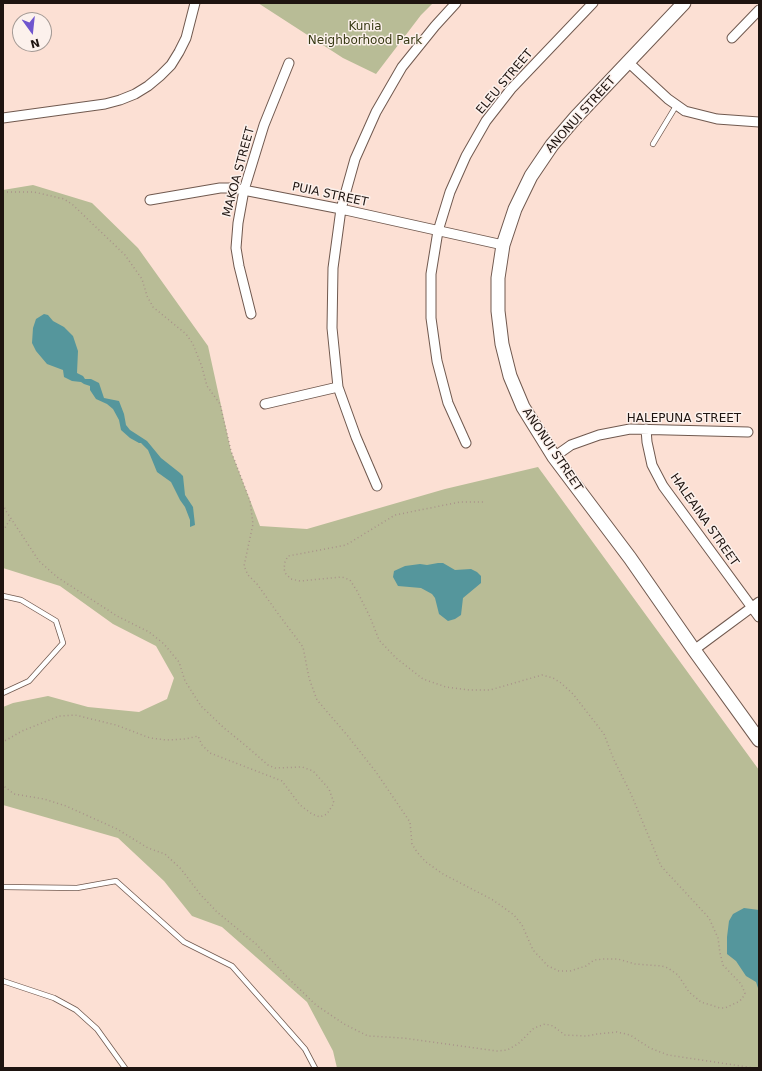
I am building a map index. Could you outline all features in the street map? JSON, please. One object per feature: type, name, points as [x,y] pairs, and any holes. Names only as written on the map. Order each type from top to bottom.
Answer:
[{"type":"street","points":[[3,118],[105,104],[135,94],[148,86],[166,71],[180,52],[186,38],[195,3]]},
{"type":"street","points":[[377,486],[356,437],[338,387],[332,328],[332,268],[341,209],[355,159],[376,112],[402,67],[435,26],[456,3]]},
{"type":"street","name":"ELEU STREET","points":[[466,443],[448,403],[437,361],[431,318],[432,274],[438,231],[450,192],[466,156],[486,121],[511,89],[593,3]]},
{"type":"street","name":"ANONUI STREET","points":[[684,3],[552,145],[531,176],[515,209],[503,245],[498,278],[498,311],[502,344],[510,376],[524,407],[554,457],[630,558],[759,740]]},
{"type":"street","points":[[732,38],[759,10]]},
{"type":"street","points":[[628,62],[676,106],[685,111],[717,119],[759,122]]},
{"type":"street","name":"MAKOA STREET","points":[[251,314],[236,248],[238,223],[244,190],[264,125],[289,63]]},
{"type":"street","name":"PUIA STREET","points":[[150,200],[220,188],[233,188],[341,209],[503,245]]},
{"type":"street","points":[[265,404],[338,387]]},
{"type":"street","name":"HALEPUNA STREET","points":[[554,457],[571,445],[599,435],[630,429],[748,432]]},
{"type":"street","name":"HALEAINA STREET","points":[[646,429],[647,442],[652,464],[663,486],[756,605],[759,618]]},
{"type":"street","points":[[694,650],[756,605]]},
{"type":"lane","points":[[653,144],[676,106]]},
{"type":"lane","points":[[3,596],[21,600],[56,620],[63,644],[29,680],[3,693]]},
{"type":"lane","points":[[3,887],[76,888],[116,881],[184,942],[232,966],[305,1049],[315,1068]]},
{"type":"lane","points":[[3,981],[54,998],[76,1010],[97,1029],[125,1068]]},
{"type":"path","points":[[3,192],[34,192],[64,199],[74,205],[125,255],[142,279],[147,296],[153,307],[186,334],[193,344],[202,367],[207,386],[220,404],[231,451],[250,501],[253,524],[244,566],[248,575],[257,584],[303,647],[309,678],[317,700],[376,772],[410,822],[412,844],[426,862],[443,874],[493,900],[514,915],[522,925],[533,950],[548,966],[559,971],[570,971],[586,966],[594,960],[604,959],[618,959],[635,964],[662,966],[678,975],[689,992],[702,1002],[720,1008],[725,1008],[738,1002],[742,999],[745,993],[740,984],[723,965],[718,938],[708,918],[661,866],[604,734],[573,694],[553,678],[542,675],[490,690],[469,690],[446,687],[423,680],[396,658],[379,640],[370,617],[350,580],[342,577],[300,581],[292,579],[286,574],[284,569],[288,556],[346,545],[394,515],[460,502],[485,502]]},
{"type":"path","points":[[3,504],[10,518],[39,561],[57,577],[117,616],[149,632],[164,644],[179,662],[185,681],[201,706],[224,728],[245,744],[268,765],[276,768],[302,767],[313,771],[329,789],[334,803],[327,814],[320,817],[312,814],[300,805],[282,781],[210,753],[202,745],[198,736],[186,739],[166,740],[150,738],[116,725],[75,715],[59,716],[22,731],[3,742]]},
{"type":"path","points":[[3,531],[10,518]]},
{"type":"path","points":[[3,783],[5,787],[14,794],[44,799],[66,806],[117,829],[148,848],[165,854],[181,869],[200,894],[217,912],[256,944],[316,1005],[344,1024],[368,1036],[403,1038],[496,1051],[507,1050],[518,1044],[534,1028],[545,1024],[553,1026],[565,1035],[587,1036],[617,1032],[630,1035],[650,1048],[668,1055],[754,1068]]},
{"type":"green space","name":"Kunia Neighborhood Park","points":[[258,3],[433,3],[421,15],[376,74],[343,58]]},
{"type":"green space","points":[[33,185],[92,203],[138,248],[208,346],[231,451],[260,526],[307,529],[445,489],[538,467],[759,770],[759,1068],[337,1068],[333,1051],[307,1002],[222,927],[192,916],[164,881],[118,838],[3,805],[3,707],[13,703],[48,696],[88,707],[139,712],[167,699],[174,678],[156,646],[113,624],[60,586],[3,568],[3,190]]},
{"type":"water","points":[[44,314],[48,315],[53,321],[64,327],[73,336],[78,351],[77,373],[85,379],[91,379],[99,383],[104,398],[119,401],[126,425],[130,430],[147,441],[161,458],[183,476],[185,495],[193,507],[195,525],[190,527],[190,520],[185,507],[171,482],[157,472],[148,450],[141,443],[130,438],[121,430],[119,420],[113,409],[107,404],[96,399],[90,390],[90,386],[64,377],[63,370],[47,364],[36,351],[32,343],[33,328],[36,319]]},
{"type":"water","points":[[443,563],[455,570],[471,569],[481,576],[481,583],[463,598],[461,615],[448,621],[439,614],[435,598],[432,594],[421,588],[398,586],[393,577],[394,571],[405,566]]},
{"type":"water","points":[[744,908],[759,910],[759,991],[756,982],[746,976],[736,961],[727,954],[729,921],[733,914]]}]
